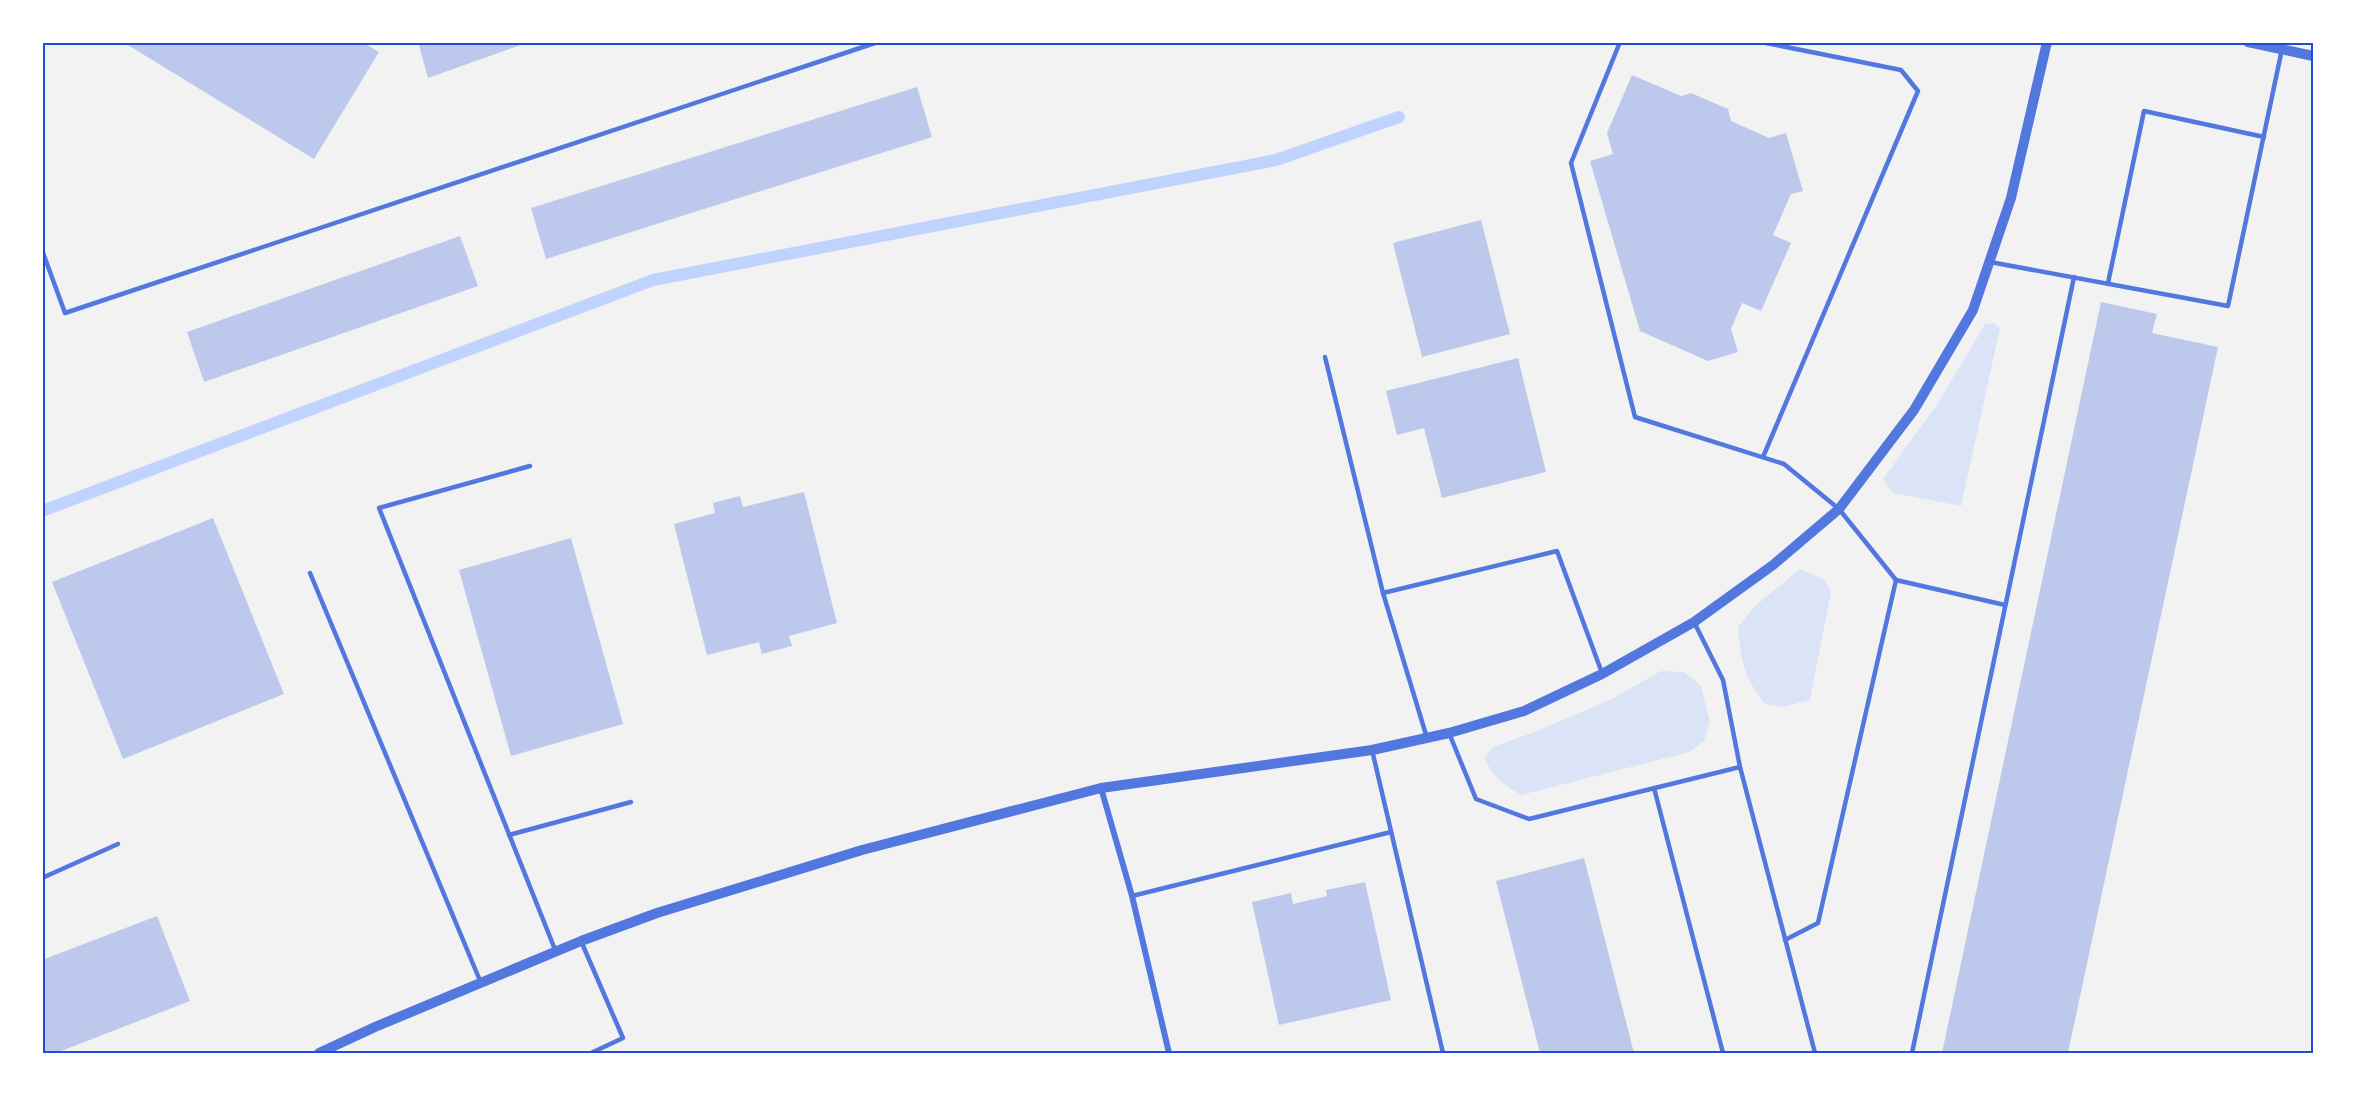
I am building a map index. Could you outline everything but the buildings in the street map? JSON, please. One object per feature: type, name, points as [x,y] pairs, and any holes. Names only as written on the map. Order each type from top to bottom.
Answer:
[{"type":"street","points":[[319,1053],[375,1027],[581,941],[657,913],[862,850],[1101,788],[1372,750],[1449,734],[1524,711],[1602,674],[1694,622],[1773,565],[1839,509],[1914,410],[1973,310],[2011,198],[2047,42]]},
{"type":"street","points":[[2250,42],[2313,56]]},
{"type":"street","points":[[1101,788],[1131,896],[1169,1053]]},
{"type":"lane","points":[[42,250],[65,313],[878,42]]},
{"type":"lane","points":[[1620,42],[1571,164],[1635,417],[1784,464],[1839,509],[1896,580],[2005,605]]},
{"type":"lane","points":[[1761,42],[1901,70],[1918,91],[1763,457]]},
{"type":"lane","points":[[1989,261],[2228,306],[2282,49]]},
{"type":"lane","points":[[2108,284],[2144,111],[2264,137]]},
{"type":"lane","points":[[1912,1053],[2074,277]]},
{"type":"lane","points":[[1325,357],[1383,593],[1427,738]]},
{"type":"lane","points":[[530,466],[379,508],[556,952]]},
{"type":"lane","points":[[1383,593],[1557,551],[1602,674]]},
{"type":"lane","points":[[310,573],[481,983]]},
{"type":"lane","points":[[1785,940],[1818,923],[1896,580]]},
{"type":"lane","points":[[1694,622],[1724,680],[1740,767],[1815,1053]]},
{"type":"lane","points":[[1449,734],[1476,799],[1529,819],[1740,767]]},
{"type":"lane","points":[[1372,750],[1443,1053]]},
{"type":"lane","points":[[1654,788],[1723,1053]]},
{"type":"lane","points":[[509,835],[631,802]]},
{"type":"lane","points":[[1131,896],[1391,832]]},
{"type":"lane","points":[[42,878],[118,844]]},
{"type":"lane","points":[[581,941],[623,1038],[591,1053]]},
{"type":"shaded area","points":[[1993,323],[2000,328],[1961,506],[1893,493],[1883,479],[1936,406],[1985,324]]},
{"type":"shaded area","points":[[1800,569],[1825,580],[1831,592],[1810,700],[1783,707],[1765,704],[1744,668],[1738,627],[1755,606]]},
{"type":"shaded area","points":[[1661,671],[1684,672],[1701,686],[1710,722],[1704,741],[1690,752],[1521,795],[1504,784],[1490,769],[1485,757],[1493,747],[1612,699]]},
{"type":"waterway","points":[[42,511],[653,280],[1276,160],[1399,117]]}]
